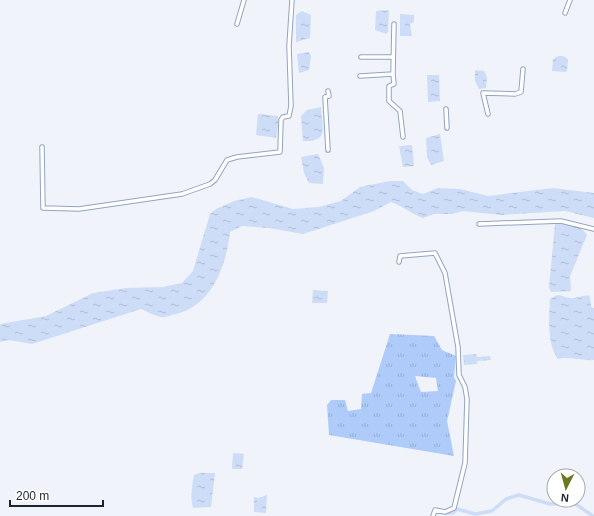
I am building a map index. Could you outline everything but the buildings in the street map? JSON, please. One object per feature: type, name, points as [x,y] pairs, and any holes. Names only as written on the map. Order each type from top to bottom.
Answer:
[{"type":"street","points":[[237,24],[244,0]]},
{"type":"street","points":[[42,146],[43,208],[68,209],[95,207],[173,196],[200,188],[216,180],[227,160],[237,157],[280,152],[281,120],[283,117],[289,116],[290,106],[289,46],[292,0]]},
{"type":"street","points":[[565,14],[570,0]]},
{"type":"street","points":[[394,24],[392,74],[394,84],[389,86],[389,101],[400,110],[403,138]]},
{"type":"street","points":[[361,57],[393,57]]},
{"type":"street","points":[[488,114],[483,92],[515,94],[521,92],[523,69]]},
{"type":"street","points":[[360,76],[392,74]]},
{"type":"street","points":[[328,91],[329,96],[325,97],[328,150]]},
{"type":"street","points":[[446,109],[447,128]]},
{"type":"street","points":[[479,224],[560,221],[594,229]]},
{"type":"street","points":[[399,262],[400,256],[435,254],[445,273],[458,347],[459,375],[465,387],[465,463],[454,508],[445,512],[435,510],[433,516]]},
{"type":"green space","points":[[390,334],[434,336],[442,350],[456,356],[454,377],[456,381],[447,421],[454,456],[329,435],[327,405],[331,400],[345,400],[348,411],[361,409],[362,394],[371,393]],"holes":[[[415,376],[436,378],[438,391],[421,392]]]},
{"type":"water","points":[[389,10],[388,32],[386,34],[375,30],[376,11]]},
{"type":"water","points":[[302,11],[311,15],[310,38],[296,42],[296,15]]},
{"type":"water","points":[[400,14],[414,15],[414,22],[410,24],[412,36],[400,36]]},
{"type":"water","points":[[309,52],[311,56],[309,70],[299,73],[297,54]]},
{"type":"water","points":[[558,56],[563,56],[568,59],[567,71],[552,71],[553,59]]},
{"type":"water","points":[[475,70],[484,71],[487,77],[486,88],[479,89],[475,81]]},
{"type":"water","points":[[427,75],[439,75],[440,101],[428,102]]},
{"type":"water","points":[[321,107],[323,127],[321,136],[312,141],[303,141],[301,116],[307,110]]},
{"type":"water","points":[[258,114],[278,116],[276,138],[256,135]]},
{"type":"water","points":[[440,134],[444,161],[431,165],[427,157],[426,138]]},
{"type":"water","points":[[412,145],[414,166],[403,167],[399,146]]},
{"type":"water","points":[[318,154],[324,168],[323,184],[309,183],[304,173],[301,157]]},
{"type":"water","points":[[390,181],[403,181],[412,190],[423,194],[438,188],[460,189],[488,196],[553,188],[594,193],[594,218],[565,211],[502,215],[463,211],[452,214],[434,214],[423,218],[391,202],[374,211],[303,234],[269,228],[242,226],[230,232],[225,258],[215,283],[199,302],[188,309],[163,317],[156,316],[141,309],[32,344],[9,340],[0,342],[0,324],[46,316],[93,293],[126,288],[163,287],[182,283],[193,271],[210,214],[216,209],[234,201],[252,197],[293,209],[318,207],[341,201],[360,187]]},
{"type":"water","points":[[555,224],[577,227],[584,231],[587,235],[570,276],[571,291],[551,292],[549,287]]},
{"type":"water","points":[[313,290],[328,291],[327,303],[312,303]]},
{"type":"water","points":[[557,295],[568,298],[590,296],[591,307],[594,308],[594,360],[566,358],[558,359],[554,353],[550,338],[550,299]]},
{"type":"water","points":[[476,354],[477,357],[490,356],[491,360],[477,361],[477,364],[464,365],[463,355]]},
{"type":"water","points":[[233,453],[244,454],[242,469],[232,469]]},
{"type":"water","points":[[199,473],[215,473],[211,507],[193,508],[191,496],[194,475]]},
{"type":"water","points":[[267,495],[266,513],[254,512],[254,497],[259,498]]},
{"type":"waterway","points":[[446,513],[453,513],[457,509],[475,514],[492,511],[506,499],[519,495],[550,504],[574,503],[593,516]]}]
